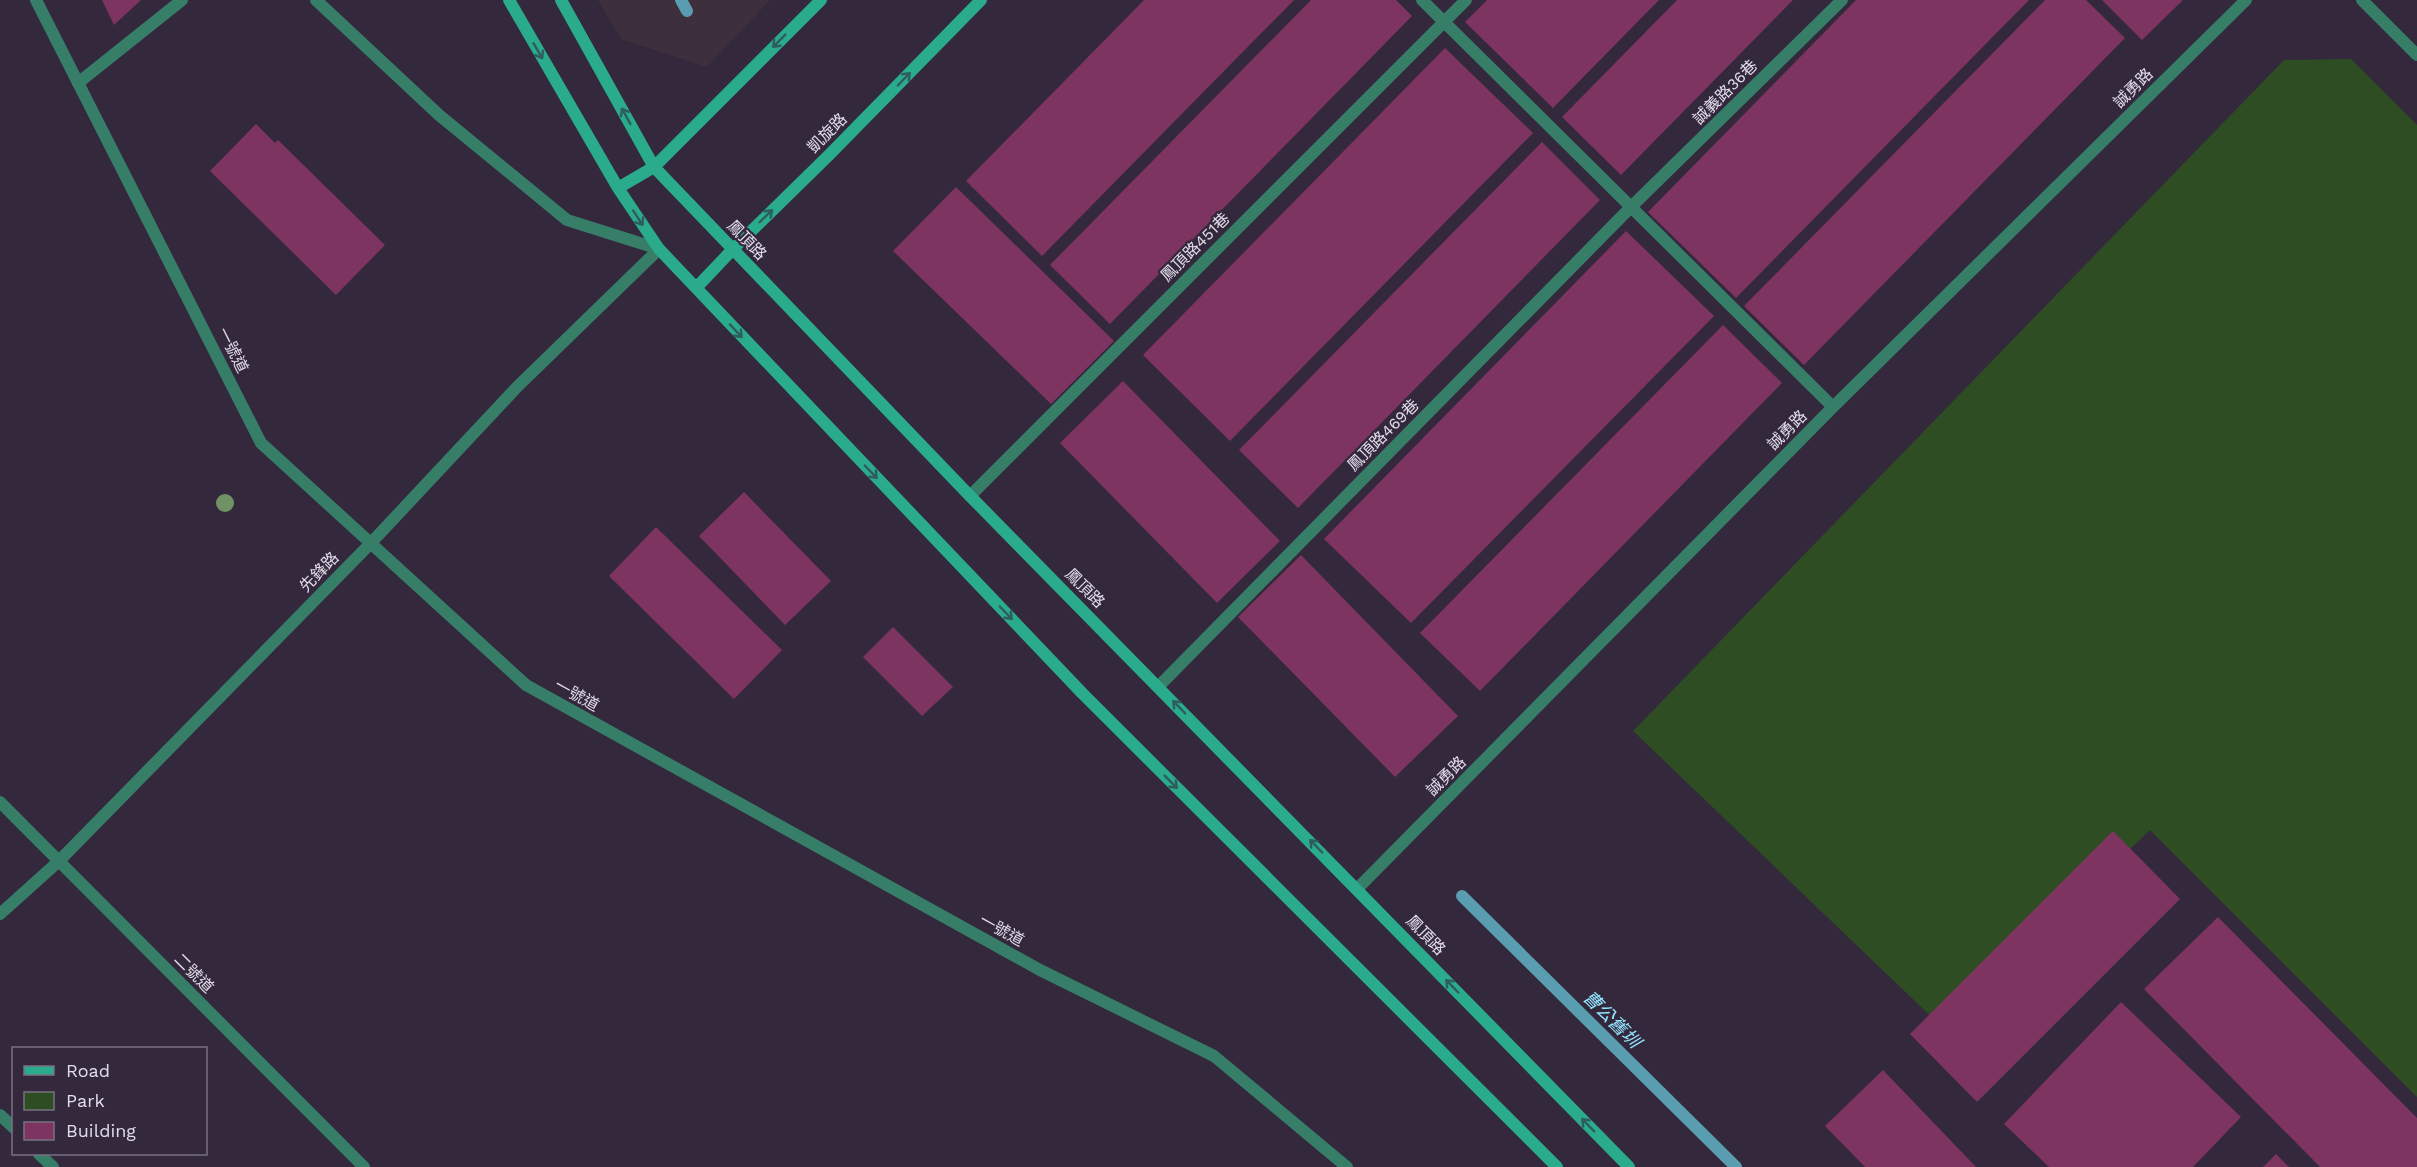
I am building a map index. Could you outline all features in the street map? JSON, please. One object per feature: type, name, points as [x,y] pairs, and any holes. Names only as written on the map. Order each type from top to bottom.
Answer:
[{"type":"main road","points":[[509,0],[618,188],[659,249],[1083,694],[1557,1167]]},
{"type":"main road","name":"鳳頂路","points":[[561,0],[654,167],[970,496],[1629,1167]]},
{"type":"main road","points":[[618,188],[654,167],[820,0]]},
{"type":"main road","name":"凱旋路","points":[[696,288],[981,0]]},
{"type":"street","name":"一號道","points":[[36,0],[261,444],[526,686],[1040,970],[1214,1056],[1347,1167]]},
{"type":"street","points":[[78,83],[182,0]]},
{"type":"street","points":[[316,0],[439,115],[567,219],[659,249]]},
{"type":"street","points":[[1422,0],[1833,407]]},
{"type":"street","name":"鳳頂路451巷","points":[[970,496],[1466,0]]},
{"type":"street","name":"誠義路36巷","points":[[1631,207],[1842,0]]},
{"type":"street","name":"誠勇路","points":[[1357,889],[1833,407],[2246,0]]},
{"type":"street","points":[[2362,0],[2417,55]]},
{"type":"street","name":"鳳頂路469巷","points":[[1159,686],[1631,207]]},
{"type":"street","name":"先鋒路","points":[[0,914],[59,861],[370,544],[517,387],[659,249]]},
{"type":"street","name":"二號道","points":[[0,802],[364,1167]]},
{"type":"street","points":[[0,1115],[12,1126]]},
{"type":"street","points":[[40,1155],[53,1167]]},
{"type":"shaded area","points":[[598,0],[770,0],[707,67],[621,39]]},
{"type":"green space","points":[[2351,59],[2417,125],[2417,1097],[2150,830],[1944,1029],[1633,731],[2284,60]]},
{"type":"building","points":[[102,0],[141,0],[114,25]]},
{"type":"building","points":[[1144,0],[1294,0],[1042,256],[966,181]]},
{"type":"building","points":[[1311,0],[1396,0],[1412,16],[1110,324],[1050,265]]},
{"type":"building","points":[[1487,0],[1659,0],[1553,108],[1465,22]]},
{"type":"building","points":[[1677,0],[1793,0],[1621,175],[1562,117]]},
{"type":"building","points":[[1856,0],[2029,0],[1736,298],[1648,212]]},
{"type":"building","points":[[2045,0],[2086,0],[2125,38],[1804,365],[1744,306]]},
{"type":"building","points":[[2102,0],[2183,0],[2142,40]]},
{"type":"building","points":[[1445,48],[1533,133],[1230,441],[1143,355]]},
{"type":"building","points":[[256,124],[275,143],[278,140],[385,245],[336,295],[210,171]]},
{"type":"building","points":[[1542,142],[1600,200],[1298,508],[1239,450]]},
{"type":"building","points":[[956,187],[1114,341],[1051,404],[893,251]]},
{"type":"building","points":[[1626,231],[1714,316],[1411,623],[1324,539]]},
{"type":"building","points":[[1723,325],[1782,383],[1480,691],[1420,633]]},
{"type":"building","points":[[1123,381],[1280,541],[1217,603],[1060,443]]},
{"type":"building","points":[[744,492],[831,581],[785,625],[699,536]]},
{"type":"building","points":[[656,527],[782,650],[734,699],[609,576]]},
{"type":"building","points":[[1301,555],[1458,716],[1395,777],[1238,617]]},
{"type":"building","points":[[893,627],[953,687],[922,716],[863,657]]},
{"type":"building","points":[[2113,831],[2180,899],[1977,1102],[1910,1034]]},
{"type":"building","points":[[2218,917],[2417,1118],[2417,1167],[2320,1167],[2144,989]]},
{"type":"building","points":[[2121,1002],[2241,1117],[2193,1167],[2049,1167],[2004,1124]]},
{"type":"building","points":[[1883,1070],[1976,1167],[1865,1167],[1825,1126]]},
{"type":"building","points":[[2276,1154],[2289,1167],[2263,1167]]},
{"type":"waterway","name":"曹公舊圳","points":[[681,0],[687,11]]},
{"type":"waterway","name":"曹公舊圳","points":[[1462,896],[1736,1167]]}]
